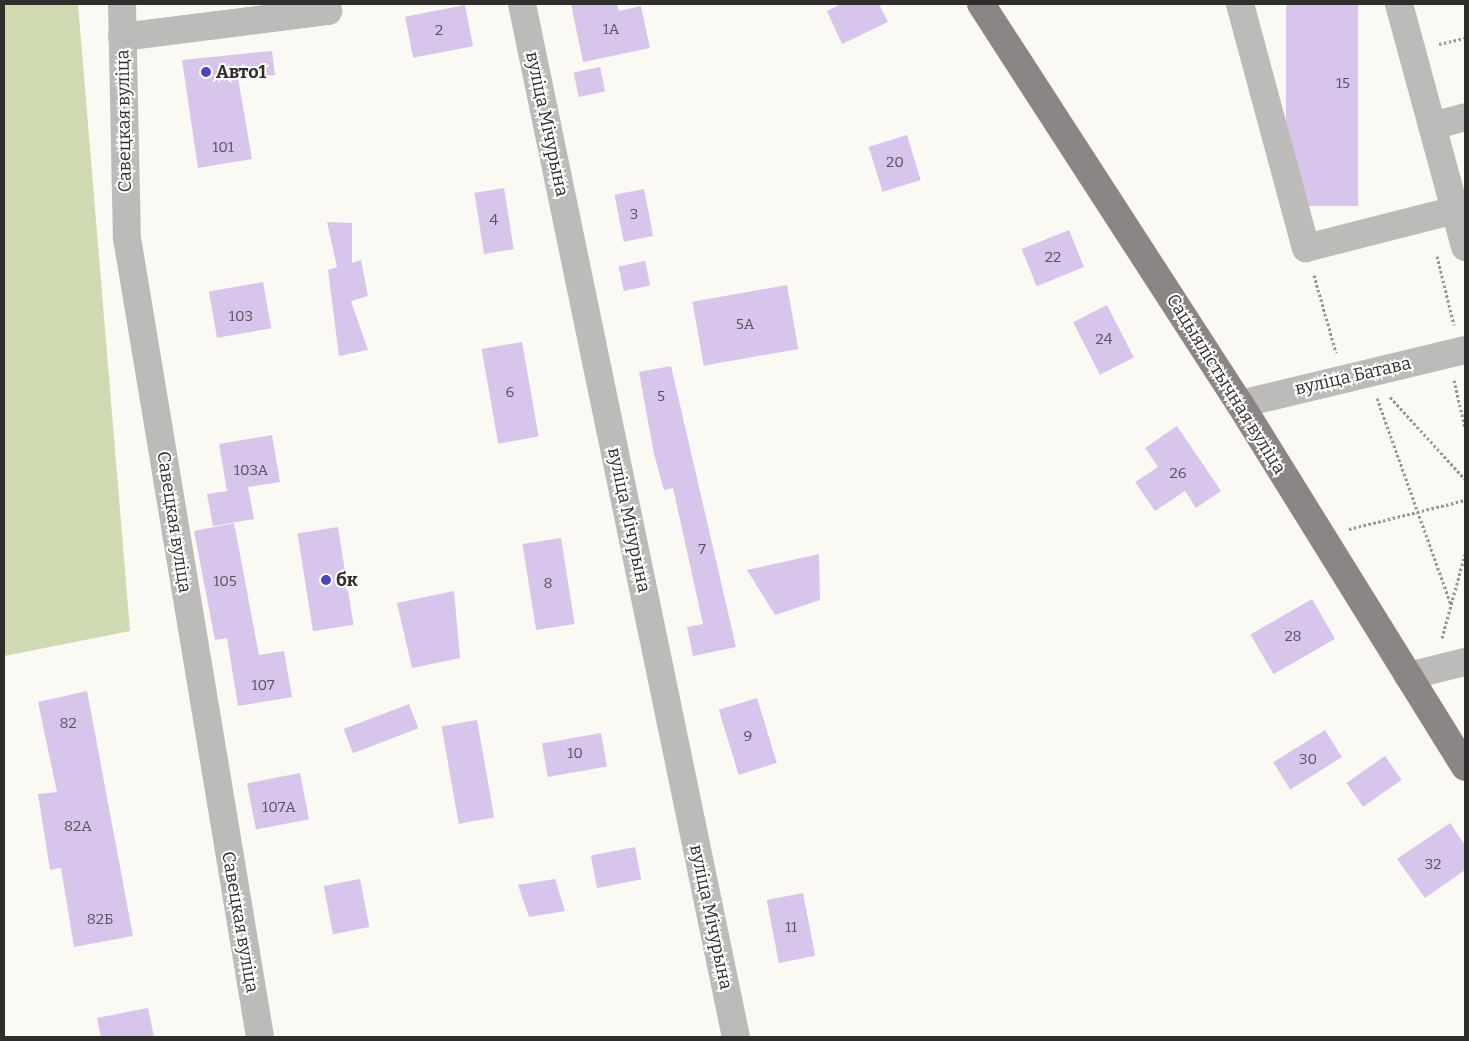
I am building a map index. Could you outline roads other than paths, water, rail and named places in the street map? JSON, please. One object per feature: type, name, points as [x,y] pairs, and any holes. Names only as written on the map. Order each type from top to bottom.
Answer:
[{"type":"main road","name":"Сацыялістычная вуліца","points":[[981,4],[1240,404],[1421,673],[1465,768]]},
{"type":"street","name":"Савецкая вуліца","points":[[122,4],[127,238],[260,1037]]},
{"type":"street","points":[[122,37],[328,11],[326,4]]},
{"type":"street","name":"вуліца Мічурына","points":[[522,4],[736,1037]]},
{"type":"street","points":[[1240,4],[1306,248],[1455,210]]},
{"type":"street","points":[[1400,4],[1465,247]]},
{"type":"street","points":[[1432,126],[1465,117]]},
{"type":"street","name":"вуліца Батава","points":[[1240,404],[1465,350]]},
{"type":"street","points":[[1421,673],[1465,662]]},
{"type":"place","name":"Авто1","points":[[206,72]]},
{"type":"place","name":"бк","points":[[326,580]]}]
